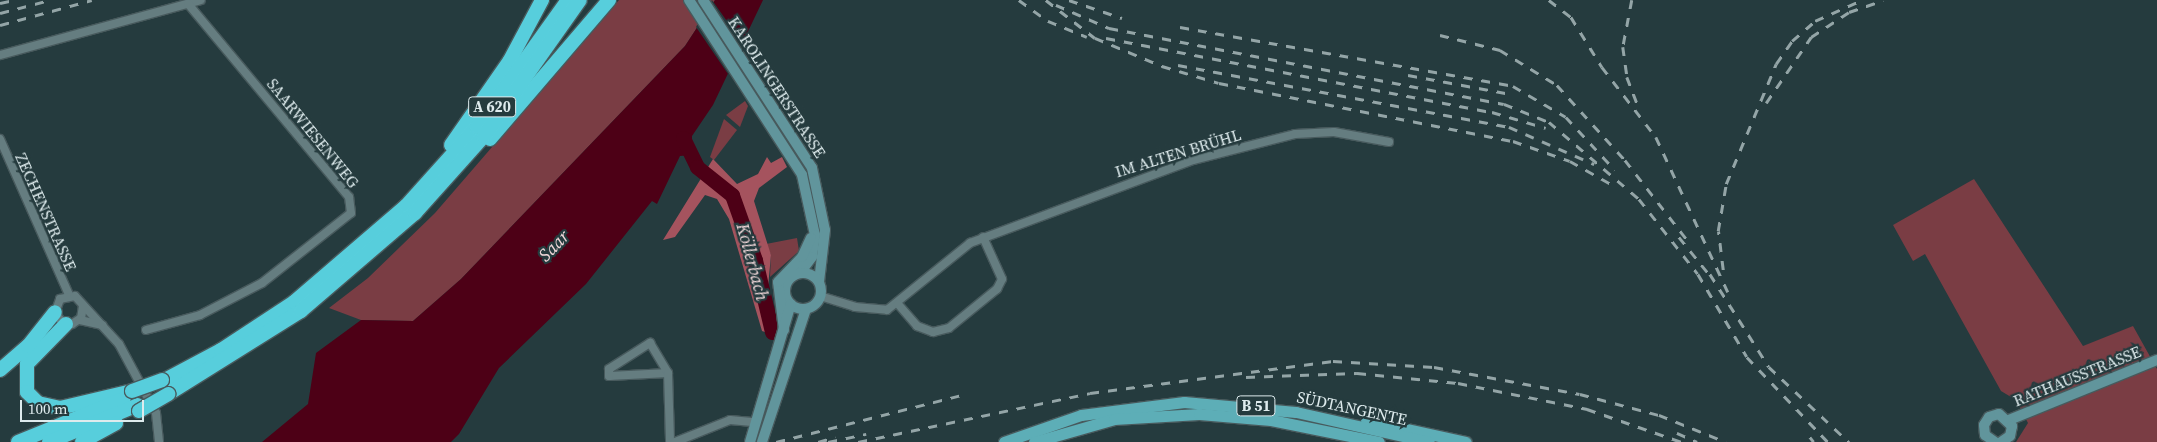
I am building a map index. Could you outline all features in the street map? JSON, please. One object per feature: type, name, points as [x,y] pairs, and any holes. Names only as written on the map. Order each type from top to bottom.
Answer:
[{"type":"highway","points":[[406,206],[492,87],[542,0]]},
{"type":"highway","name":"A 620","points":[[165,387],[176,374],[294,302],[406,206],[477,127],[568,0]]},
{"type":"highway","name":"A 620","points":[[49,442],[165,387],[191,380],[262,338],[336,285],[434,193],[499,115],[580,0]]},
{"type":"highway","points":[[434,193],[518,111],[609,0]]},
{"type":"highway","points":[[0,370],[28,346],[55,312]]},
{"type":"highway","points":[[66,324],[27,364],[24,377],[28,392],[38,403],[60,408],[136,401]]},
{"type":"highway","points":[[82,442],[136,401]]},
{"type":"highway","name":"A 620","points":[[18,442],[136,401]]},
{"type":"main road","name":"KAROLINGERSTRASSE","points":[[689,0],[802,175],[814,229],[812,257],[800,273]]},
{"type":"main road","name":"KAROLINGERSTRASSE","points":[[703,0],[776,109],[820,190],[825,236],[819,282]]},
{"type":"main road","points":[[785,334],[778,282],[805,254],[814,229]]},
{"type":"main road","points":[[750,442],[785,334],[791,304],[786,284],[800,273],[819,282],[820,296],[806,308],[762,442]]},
{"type":"main road","points":[[791,304],[806,308]]},
{"type":"main road","name":"RATHAUSSTRASSE","points":[[2009,420],[2157,360]]},
{"type":"main road","name":"SÜDTANGENTE","points":[[992,442],[1009,440],[1082,420],[1184,402],[1296,412],[1429,442]]},
{"type":"main road","points":[[1296,412],[1404,425],[1466,442]]},
{"type":"main road","name":"SÜDTANGENTE","points":[[1034,442],[1082,420],[1199,414],[1286,422],[1378,442]]},
{"type":"main road","points":[[1995,442],[1984,432],[1987,420],[1999,414],[2009,420],[2011,434],[2001,442]]},
{"type":"street","points":[[0,55],[201,0]]},
{"type":"street","name":"SAARWIESENWEG","points":[[146,330],[200,314],[262,283],[351,213],[349,197],[188,4]]},
{"type":"street","name":"IM ALTEN BRÜHL","points":[[820,296],[873,310],[898,304],[945,261],[983,237],[1193,160],[1295,134],[1334,132],[1388,142]]},
{"type":"street","name":"ZECHENSTRASSE","points":[[0,139],[68,295]]},
{"type":"street","points":[[898,304],[917,326],[933,332],[950,328],[997,289],[1002,279],[983,237]]},
{"type":"street","points":[[102,325],[80,320],[66,324],[55,312],[58,301],[68,295],[83,306],[102,325],[140,379],[159,421],[159,442]]},
{"type":"street","points":[[80,320],[83,306]]},
{"type":"street","points":[[668,373],[609,376],[609,369],[650,343],[668,373],[670,442]]},
{"type":"street","points":[[675,442],[730,420],[755,422]]},
{"type":"shaded area","points":[[619,0],[715,0],[685,46],[461,279],[413,321],[361,320],[329,308],[368,278],[435,213]]},
{"type":"shaded area","points":[[745,101],[748,106],[740,127],[726,115]]},
{"type":"shaded area","points":[[724,119],[737,130],[714,160],[710,157]]},
{"type":"shaded area","points":[[767,157],[771,163],[782,157],[787,167],[759,188],[754,201],[771,255],[767,298],[775,324],[771,334],[762,331],[729,219],[717,199],[705,195],[675,237],[663,240],[713,159],[737,184],[758,174]]},
{"type":"shaded area","points":[[1974,179],[2083,346],[2133,326],[2157,369],[2157,442],[2016,442],[2028,423],[2016,400],[2001,391],[1925,254],[1913,261],[1893,225]]},
{"type":"shaded area","points":[[797,238],[799,251],[770,277],[771,255],[766,244]]},
{"type":"water","name":"Saar","points":[[715,0],[763,0],[713,105],[692,136],[692,155],[680,156],[657,204],[652,201],[586,284],[499,368],[459,434],[451,442],[262,442],[308,404],[316,353],[361,320],[413,321],[461,279],[685,46]]},
{"type":"pier","points":[[712,0],[743,44],[728,74],[696,27]]},
{"type":"waterway","name":"Köllerbach","points":[[683,138],[697,167],[732,195],[755,260],[772,332]]},
{"type":"railway","points":[[0,3],[14,0]]},
{"type":"railway","points":[[0,13],[50,0]]},
{"type":"railway","points":[[0,25],[92,0]]},
{"type":"railway","points":[[1019,0],[1048,21],[1087,37]]},
{"type":"railway","points":[[1046,0],[1095,38],[1162,66],[1219,83],[1513,141],[1570,161],[1611,184]]},
{"type":"railway","points":[[1069,0],[1122,18]]},
{"type":"railway","points":[[1549,0],[1571,17],[1602,67],[1656,137],[1728,292]]},
{"type":"railway","points":[[1632,0],[1623,47],[1627,77],[1638,106]]},
{"type":"railway","points":[[1723,270],[1718,231],[1726,184],[1776,64],[1792,41],[1815,21],[1862,0]]},
{"type":"railway","points":[[1766,103],[1811,37],[1849,12],[1883,0]]},
{"type":"railway","points":[[1056,5],[1109,28],[1504,104],[1549,122],[1639,199],[1698,274],[1747,357],[1828,442]]},
{"type":"railway","points":[[1180,27],[1513,86],[1566,117],[1615,170]]},
{"type":"railway","points":[[1440,35],[1500,50],[1557,85],[1625,160],[1688,241]]},
{"type":"railway","points":[[1106,38],[1492,112],[1546,128]]},
{"type":"railway","points":[[1178,65],[1509,127],[1594,164]]},
{"type":"railway","points":[[1408,75],[1505,93]]},
{"type":"railway","points":[[1679,237],[1713,279]]},
{"type":"railway","points":[[1710,274],[1769,367],[1849,442]]},
{"type":"railway","points":[[858,442],[1090,393],[1333,361],[1434,367],[1580,394],[1659,415],[1726,442]]},
{"type":"railway","points":[[1246,377],[1357,373],[1458,383],[1587,409],[1682,442]]},
{"type":"railway","points":[[776,442],[966,394]]},
{"type":"railway","points":[[1677,433],[1697,442]]},
{"type":"railway","points":[[828,442],[866,434]]},
{"type":"railway","points":[[818,442],[835,437]]},
{"type":"railway","points":[[1810,437],[1814,442]]}]
